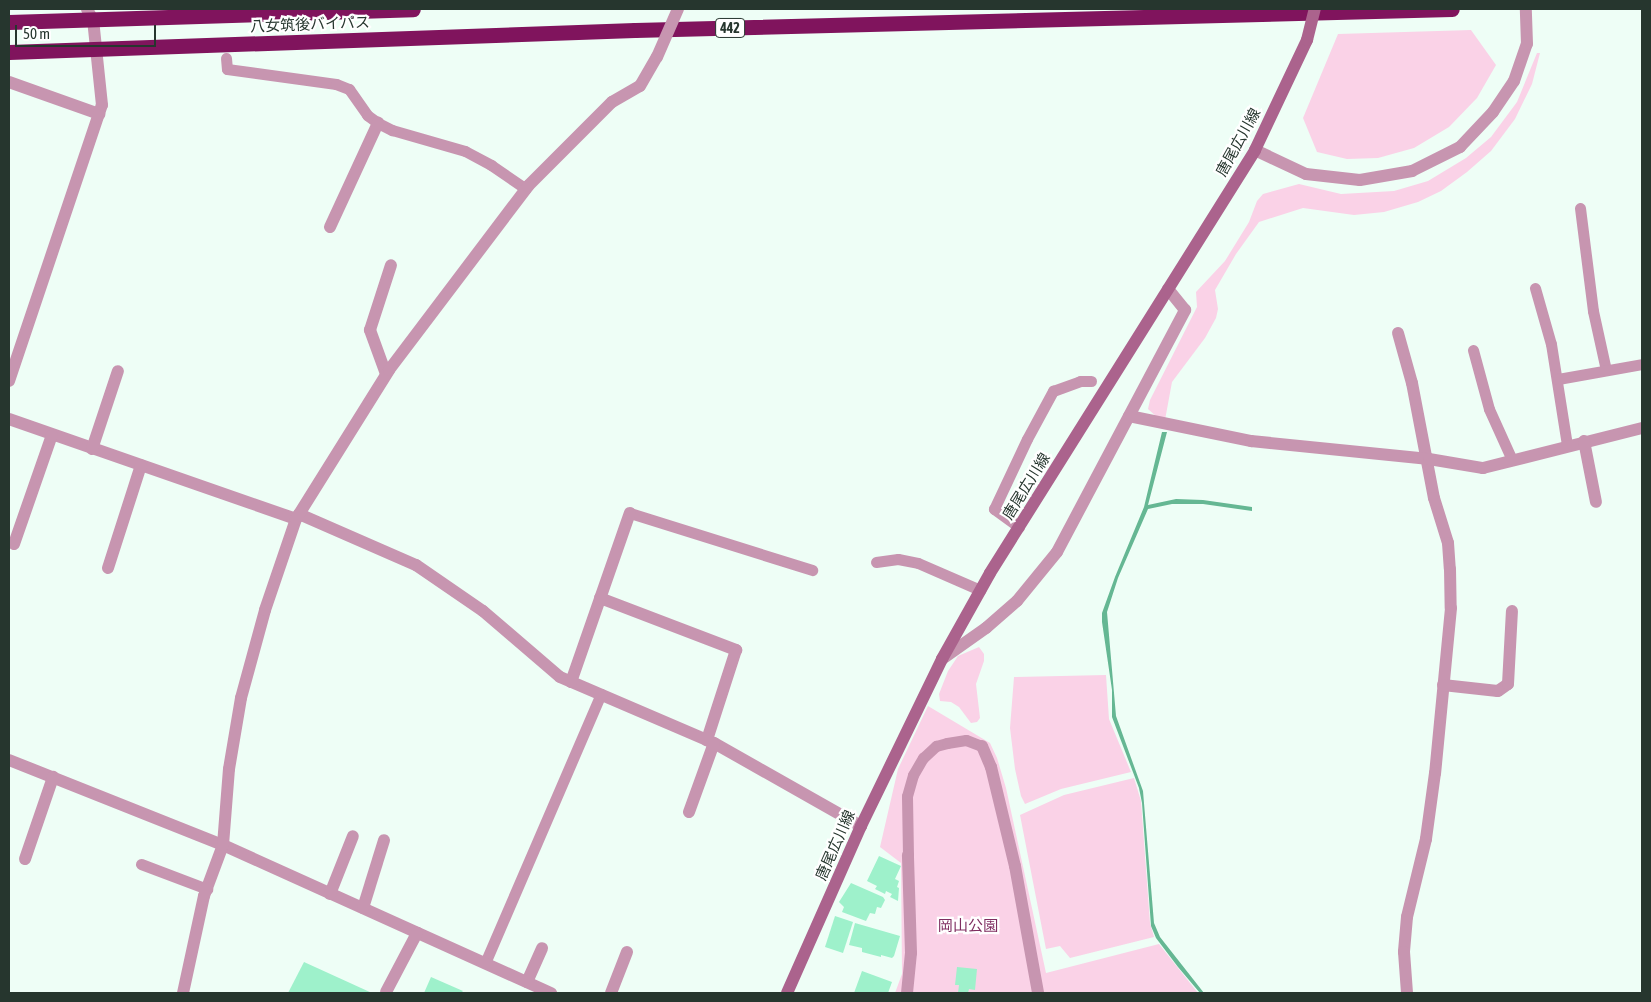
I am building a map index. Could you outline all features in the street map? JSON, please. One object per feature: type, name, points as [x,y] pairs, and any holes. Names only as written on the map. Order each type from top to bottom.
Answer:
[{"type":"highway","name":"八女筑後バイパス","points":[[9,22],[90,14],[413,9]]},
{"type":"highway","name":"八女筑後バイパス","points":[[9,52],[635,30],[1452,9]]},
{"type":"main road","name":"唐尾広川線","points":[[787,993],[861,826],[942,659],[980,590],[1255,150],[1307,40],[1315,9]]},
{"type":"street","points":[[183,993],[207,889],[223,845],[229,769],[241,698],[265,610],[297,517],[386,374],[526,189],[612,102],[640,86],[657,57],[678,9]]},
{"type":"street","points":[[1255,150],[1306,174],[1360,180],[1412,171],[1460,147],[1493,112],[1514,81],[1527,44],[1526,9]]},
{"type":"street","points":[[9,381],[102,105],[90,14]]},
{"type":"street","points":[[9,82],[99,114]]},
{"type":"street","points":[[330,227],[378,123]]},
{"type":"street","points":[[386,374],[370,330],[391,265]]},
{"type":"street","points":[[942,659],[986,628],[1017,601],[1057,552],[1185,310],[1168,289]]},
{"type":"street","points":[[1398,333],[1412,383],[1429,459],[1434,498],[1448,543],[1451,608],[1426,839],[1408,917],[1404,952],[1407,993]]},
{"type":"street","points":[[92,449],[118,371]]},
{"type":"street","points":[[1129,416],[1251,441],[1429,459],[1483,468],[1567,445],[1642,428]]},
{"type":"street","points":[[9,419],[92,449],[297,517],[416,565],[483,611],[560,677],[711,741],[861,826]]},
{"type":"street","points":[[14,544],[52,434]]},
{"type":"street","points":[[1584,441],[1596,502]]},
{"type":"street","points":[[108,568],[141,465]]},
{"type":"street","points":[[571,682],[630,513]]},
{"type":"street","points":[[600,598],[736,650],[689,812]]},
{"type":"street","points":[[1443,685],[1498,691],[1508,684],[1512,611]]},
{"type":"street","points":[[982,746],[991,767],[1015,866],[1038,993]]},
{"type":"street","points":[[9,760],[223,845],[551,993]]},
{"type":"street","points":[[25,859],[53,777]]},
{"type":"street","points":[[330,894],[353,836]]},
{"type":"street","points":[[363,908],[384,840]]},
{"type":"street","points":[[907,993],[911,953],[908,854]]},
{"type":"street","points":[[386,992],[417,933]]},
{"type":"street","points":[[527,982],[542,948]]},
{"type":"street","points":[[611,993],[627,952]]},
{"type":"lane","points":[[226,58],[227,69],[336,84],[349,88],[367,115],[378,123],[392,130],[465,151],[491,165],[526,189]]},
{"type":"lane","points":[[1580,208],[1593,311],[1606,370]]},
{"type":"lane","points":[[1535,288],[1552,344],[1567,445]]},
{"type":"lane","points":[[1473,350],[1489,409],[1512,460]]},
{"type":"lane","points":[[1558,379],[1642,364]]},
{"type":"lane","points":[[1019,527],[994,509],[1027,439],[1053,391],[1080,381],[1091,381]]},
{"type":"lane","points":[[630,513],[812,570]]},
{"type":"lane","points":[[876,562],[898,559],[918,563],[980,590]]},
{"type":"lane","points":[[485,963],[601,694]]},
{"type":"lane","points":[[908,854],[907,796],[913,775],[922,758],[936,746],[947,743],[966,740],[982,746]]},
{"type":"lane","points":[[141,864],[207,889]]},
{"type":"green space","points":[[1471,30],[1496,65],[1477,98],[1449,127],[1414,148],[1378,158],[1347,159],[1317,152],[1303,118],[1338,34]]},
{"type":"green space","points":[[1537,53],[1540,53],[1532,84],[1515,119],[1491,151],[1441,191],[1418,202],[1384,212],[1354,215],[1303,208],[1259,222],[1236,254],[1215,290],[1218,309],[1216,318],[1205,338],[1172,382],[1165,420],[1158,418],[1148,409],[1150,400],[1197,307],[1196,292],[1225,261],[1249,222],[1257,201],[1263,194],[1299,184],[1341,194],[1394,191],[1428,181],[1466,158],[1491,137],[1517,102]]},
{"type":"green space","points":[[979,647],[984,654],[984,661],[976,684],[980,718],[977,722],[971,723],[959,707],[951,702],[940,701],[939,694],[948,671],[958,656]]},
{"type":"green space","points":[[1106,675],[1109,719],[1131,772],[1061,789],[1025,804],[1021,796],[1015,769],[1010,728],[1014,677]]},
{"type":"green space","name":"岡山公園","points":[[928,706],[990,743],[997,758],[1006,788],[1046,973],[1159,944],[1198,993],[895,993],[902,974],[901,863],[880,847],[898,769]]},
{"type":"green space","points":[[1134,778],[1141,801],[1150,923],[1154,937],[1070,958],[1060,946],[1046,949],[1020,815],[1064,795]]},
{"type":"shaded area","points":[[1162,432],[1167,432],[1148,505],[1176,499],[1203,500],[1252,507],[1252,511],[1203,504],[1172,504],[1148,509],[1118,578],[1107,612],[1116,716],[1143,791],[1154,923],[1160,937],[1204,993],[1200,993],[1178,967],[1156,938],[1151,926],[1142,803],[1139,788],[1112,717],[1112,690],[1102,622],[1102,613],[1115,577],[1144,507]]},
{"type":"building","points":[[879,856],[901,866],[895,879],[899,881],[897,887],[899,888],[898,901],[890,897],[892,894],[886,891],[885,894],[875,889],[877,886],[867,881]]},
{"type":"building","points":[[851,883],[883,897],[885,900],[881,908],[877,907],[875,914],[870,913],[866,921],[842,912],[844,907],[839,902]]},
{"type":"building","points":[[835,916],[853,922],[843,953],[825,947]]},
{"type":"building","points":[[855,923],[900,936],[894,956],[892,958],[881,955],[881,957],[862,952],[862,948],[849,945]]},
{"type":"building","points":[[304,962],[372,993],[288,993]]},
{"type":"building","points":[[957,967],[977,969],[975,990],[969,989],[968,993],[958,993],[959,985],[955,985]]},
{"type":"building","points":[[862,971],[892,982],[888,993],[854,993]]},
{"type":"building","points":[[431,977],[463,991],[461,993],[424,993]]}]
